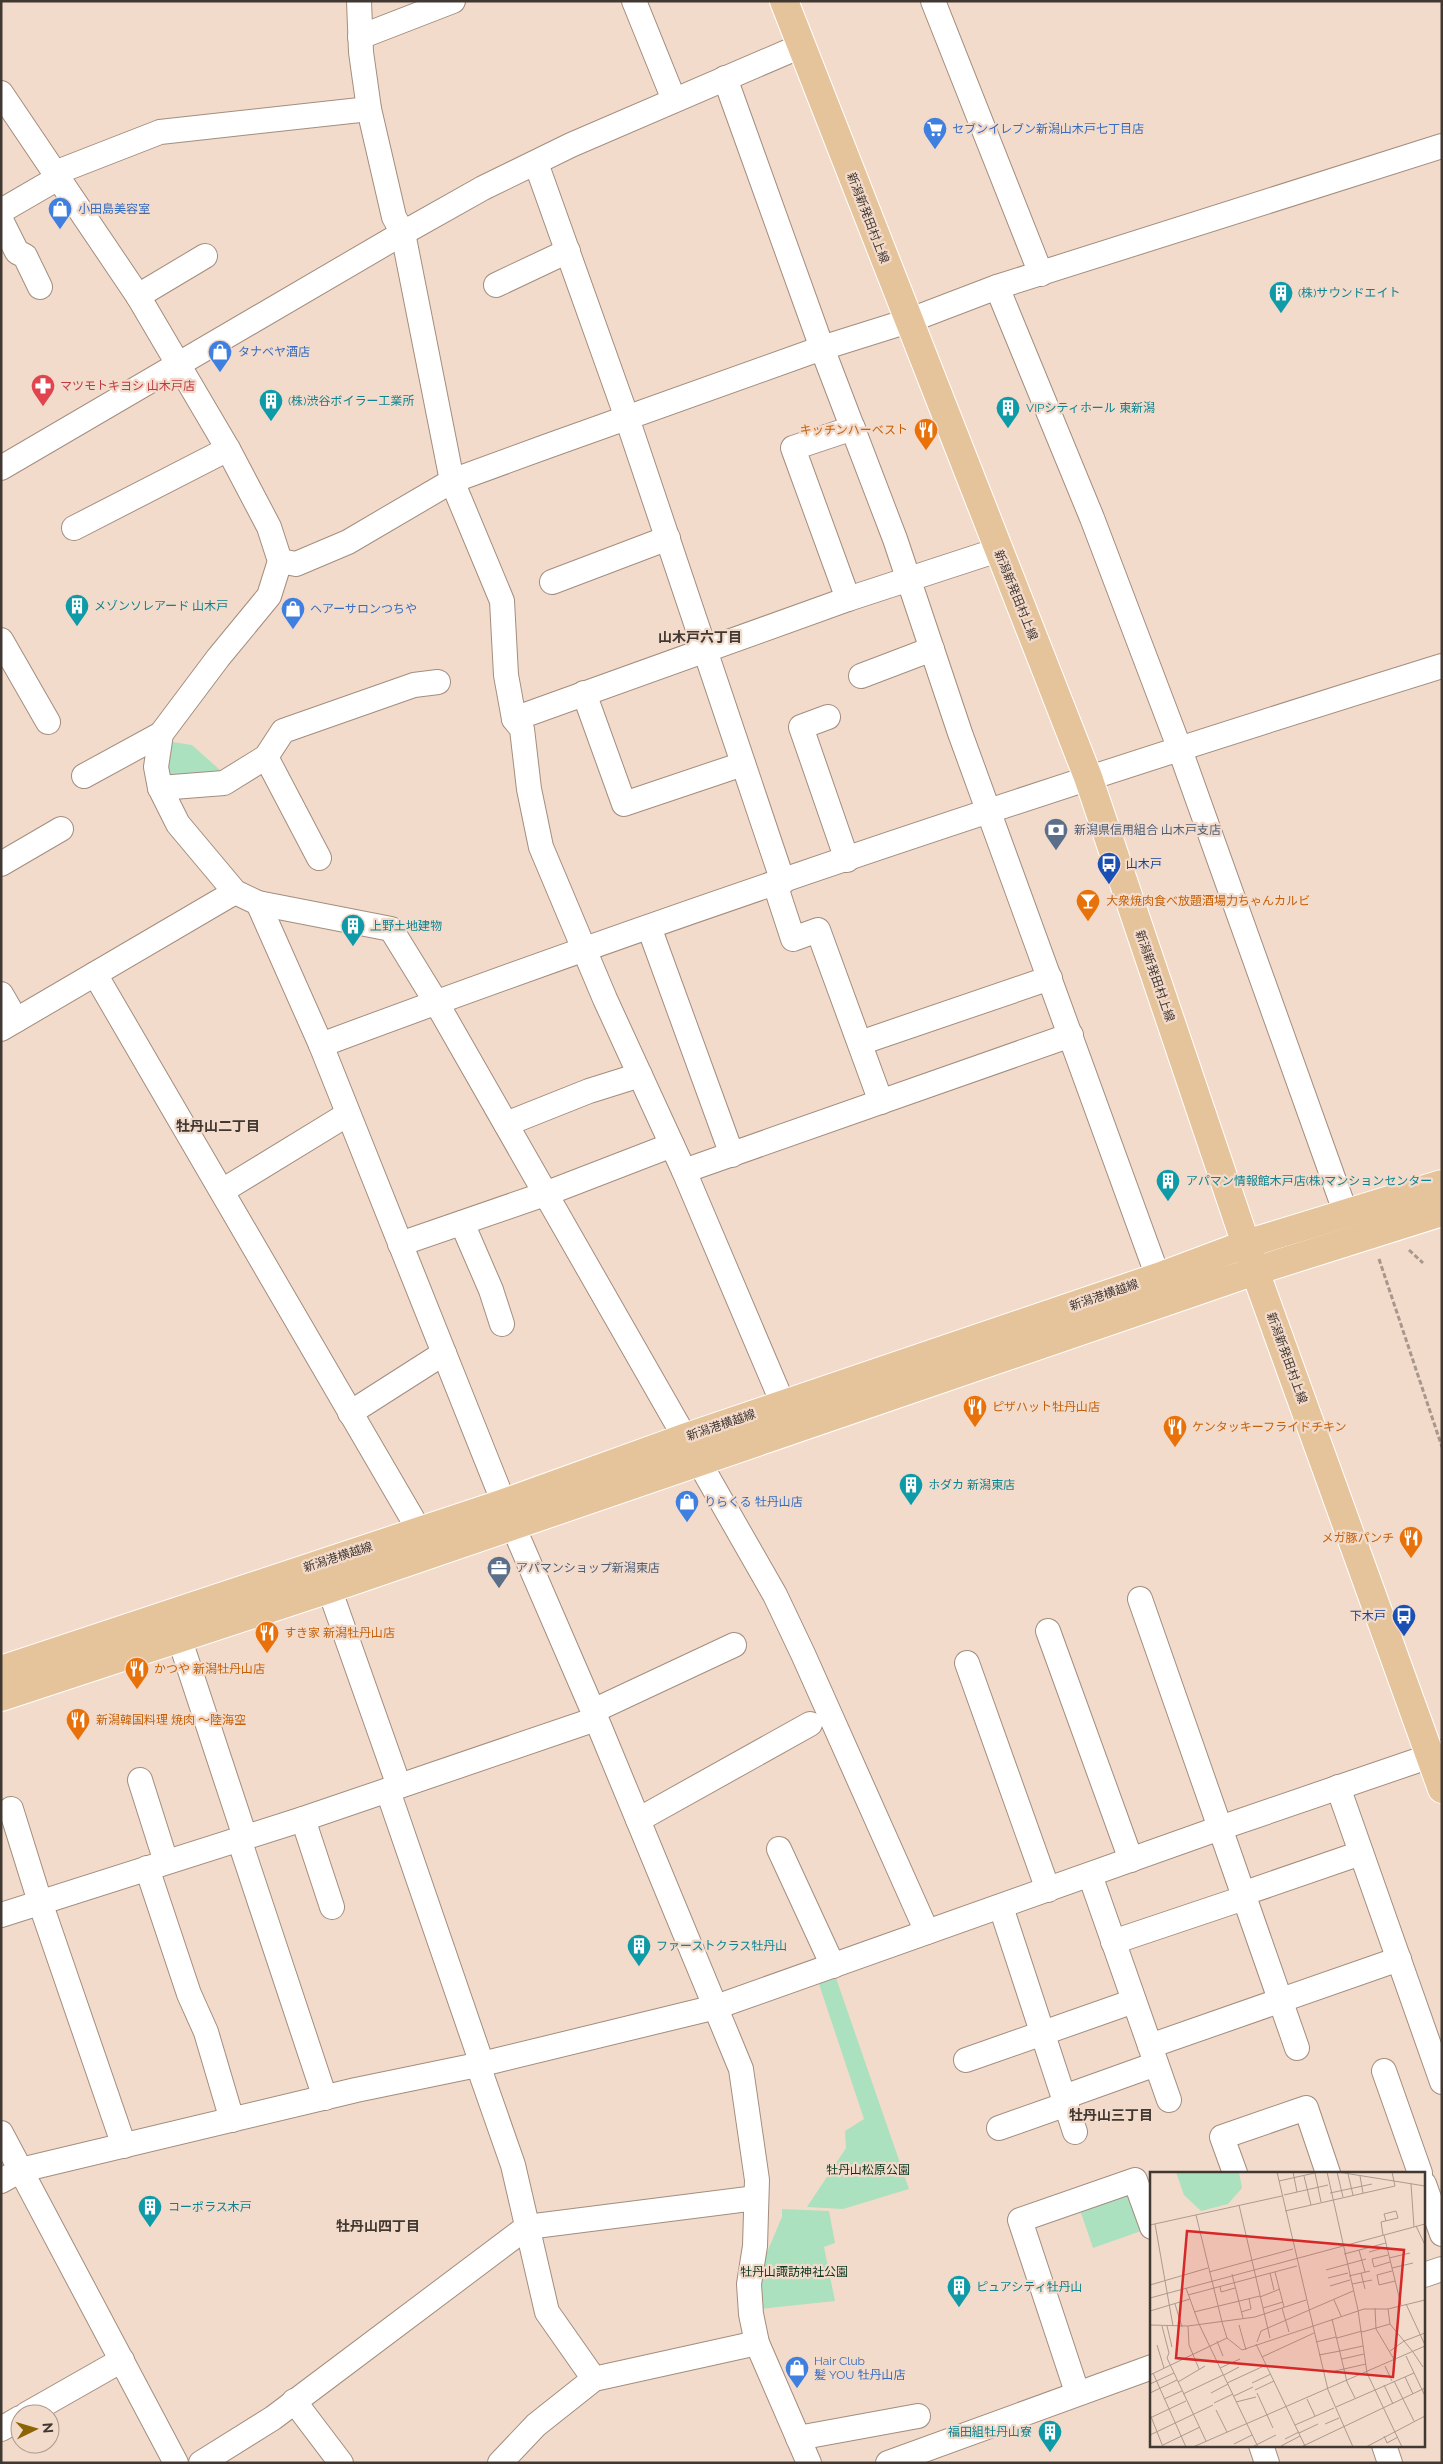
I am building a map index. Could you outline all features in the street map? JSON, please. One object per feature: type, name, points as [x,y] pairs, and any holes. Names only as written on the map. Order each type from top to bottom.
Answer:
[{"type":"main road","name":"新潟新発田村上線","points":[[784,1],[908,322],[1088,777],[1255,1271],[1436,1754],[1442,1789]]},
{"type":"main road","name":"新潟港横越線","points":[[1,1670],[329,1589],[684,1438],[1158,1277],[1246,1244],[1442,1184]]},
{"type":"main road","name":"新潟港横越線","points":[[1,1697],[175,1626],[320,1563],[419,1530],[508,1514],[699,1463],[1255,1271],[1442,1212]]},
{"type":"street","points":[[359,1],[360,38],[370,109],[394,217],[403,233],[452,481],[502,601],[506,675],[514,718],[522,729],[529,789],[541,848],[584,950],[684,1172],[783,1404]]},
{"type":"street","points":[[360,38],[453,1]]},
{"type":"street","points":[[634,1],[674,100]]},
{"type":"street","points":[[933,1],[1041,274]]},
{"type":"street","points":[[1,468],[483,188],[571,145],[801,46]]},
{"type":"street","points":[[725,78],[822,348],[908,578],[960,733],[990,811],[1158,1277]]},
{"type":"street","points":[[1,93],[138,296],[228,449],[269,527],[280,561],[269,596],[218,658],[160,734],[84,776]]},
{"type":"street","points":[[1,211],[58,178],[65,169],[160,132],[370,109]]},
{"type":"street","points":[[280,561],[296,564],[348,542],[452,481],[822,348],[908,322],[997,287],[1442,146]]},
{"type":"street","points":[[536,163],[627,418],[743,764],[779,883],[793,939],[818,930],[881,1102]]},
{"type":"street","points":[[1,220],[17,252],[25,256],[40,288]]},
{"type":"street","points":[[496,285],[568,251]]},
{"type":"street","points":[[138,296],[205,256]]},
{"type":"street","points":[[997,287],[1092,518],[1179,748],[1346,1214]]},
{"type":"street","points":[[848,599],[793,448],[853,428]]},
{"type":"street","points":[[74,528],[228,449]]},
{"type":"street","points":[[552,582],[668,538]]},
{"type":"street","points":[[514,718],[908,578],[998,550]]},
{"type":"street","points":[[1,640],[48,722]]},
{"type":"street","points":[[861,676],[932,649]]},
{"type":"street","points":[[321,1045],[436,1002],[649,927],[1088,777],[1442,666]]},
{"type":"street","points":[[160,788],[224,783],[266,758],[283,731],[414,684],[438,682]]},
{"type":"street","points":[[584,693],[624,804],[743,764]]},
{"type":"street","points":[[828,717],[801,727],[847,860]]},
{"type":"street","points":[[160,734],[156,767],[160,788],[178,824],[235,892],[258,903],[392,929],[506,1124],[787,1620],[927,1932]]},
{"type":"street","points":[[266,758],[319,858]]},
{"type":"street","points":[[1,864],[61,829]]},
{"type":"street","points":[[1,994],[9,1024],[235,892]]},
{"type":"street","points":[[258,903],[321,1045],[508,1514],[595,1715],[741,2069],[751,2130],[756,2198],[755,2246],[749,2284],[751,2314],[757,2343],[809,2463]]},
{"type":"street","points":[[649,927],[732,1155]]},
{"type":"street","points":[[95,974],[419,1530]]},
{"type":"street","points":[[860,1043],[1050,978]]},
{"type":"street","points":[[684,1172],[1071,1035]]},
{"type":"street","points":[[506,1124],[589,1091],[640,1075]]},
{"type":"street","points":[[222,1191],[348,1114]]},
{"type":"street","points":[[400,1244],[545,1194],[672,1145]]},
{"type":"street","points":[[462,1223],[491,1290],[502,1324]]},
{"type":"street","points":[[350,1412],[444,1353]]},
{"type":"street","points":[[320,1563],[394,1788],[513,2165],[547,2312],[594,2379]]},
{"type":"street","points":[[1140,1599],[1297,2048]]},
{"type":"street","points":[[175,1626],[325,2098]]},
{"type":"street","points":[[1048,1631],[1131,1860]]},
{"type":"street","points":[[1,1915],[303,1819],[595,1715],[734,1645]]},
{"type":"street","points":[[967,1663],[1048,1890]]},
{"type":"street","points":[[638,1820],[810,1724]]},
{"type":"street","points":[[11,2176],[232,2120],[480,2065],[716,2007],[1220,1828],[1436,1754]]},
{"type":"street","points":[[140,1780],[156,1865],[189,1994],[206,2032],[232,2120]]},
{"type":"street","points":[[1338,1787],[1442,2082]]},
{"type":"street","points":[[11,1810],[40,1902],[124,2146]]},
{"type":"street","points":[[303,1819],[332,1907]]},
{"type":"street","points":[[780,1849],[833,1966]]},
{"type":"street","points":[[1113,1942],[1362,1853]]},
{"type":"street","points":[[1090,1875],[1169,2100]]},
{"type":"street","points":[[1001,1907],[1076,2132]]},
{"type":"street","points":[[999,2128],[1065,2101],[1153,2055],[1280,2001],[1399,1959]]},
{"type":"street","points":[[966,2060],[1134,2001]]},
{"type":"street","points":[[1384,2071],[1420,2172]]},
{"type":"street","points":[[1235,2172],[1222,2137],[1306,2108],[1328,2172]]},
{"type":"street","points":[[1,2133],[11,2176],[122,2360],[176,2463]]},
{"type":"street","points":[[1077,2392],[1020,2220],[1135,2180],[1150,2221]]},
{"type":"street","points":[[1426,2190],[1442,2234]]},
{"type":"street","points":[[201,2463],[294,2401],[527,2227],[756,2198]]},
{"type":"street","points":[[1426,2274],[1442,2269]]},
{"type":"street","points":[[500,2463],[536,2425],[594,2379],[757,2343]]},
{"type":"street","points":[[45,2404],[122,2360]]},
{"type":"street","points":[[888,2463],[1077,2392],[1150,2368]]},
{"type":"street","points":[[294,2401],[341,2463]]},
{"type":"street","points":[[798,2438],[918,2416]]},
{"type":"street","points":[[1261,2446],[1267,2463]]},
{"type":"street","points":[[1384,2446],[1390,2463]]},
{"type":"path","points":[[1409,1250],[1423,1263]]},
{"type":"path","points":[[1379,1260],[1442,1448]]},
{"type":"green space","points":[[160,740],[192,745],[230,779],[160,788]]},
{"type":"green space","name":"牡丹山松原公園","points":[[836,1978],[909,2189],[843,2209],[807,2207],[846,2148],[845,2131],[864,2119],[819,1984]]},
{"type":"green space","points":[[1128,2191],[1141,2231],[1093,2248],[1079,2207]]},
{"type":"green space","name":"牡丹山諏訪神社公園","points":[[782,2209],[829,2211],[835,2243],[824,2247],[835,2301],[759,2309],[759,2271],[782,2217]]},
{"type":"place","name":"セブンイレブン新潟山木戸七丁目店","points":[[935,150]]},
{"type":"place","name":"小田島美容室","points":[[60,230]]},
{"type":"place","name":"(株)サウンドエイト","points":[[1281,314]]},
{"type":"place","name":"タナベヤ酒店","points":[[220,373]]},
{"type":"place","name":"マツモトキヨシ 山木戸店","points":[[43,407]]},
{"type":"place","name":"(株)渋谷ボイラー工業所","points":[[271,422]]},
{"type":"place","name":"VIPシティホール 東新潟","points":[[1008,429]]},
{"type":"place","name":"キッチンハーベスト","points":[[926,451]]},
{"type":"place","name":"メゾンソレアード 山木戸","points":[[77,627]]},
{"type":"place","name":"ヘアーサロンつちや","points":[[293,630]]},
{"type":"place","name":"新潟県信用組合 山木戸支店","points":[[1056,851]]},
{"type":"place","name":"山木戸","points":[[1109,885]]},
{"type":"place","name":"大衆焼肉食べ放題酒場力ちゃんカルビ","points":[[1088,922]]},
{"type":"place","name":"上野土地建物","points":[[353,947]]},
{"type":"place","name":"アパマン情報館木戸店(株)マンションセンター","points":[[1168,1202]]},
{"type":"place","name":"ピザハット牡丹山店","points":[[975,1428]]},
{"type":"place","name":"ケンタッキーフライドチキン","points":[[1175,1448]]},
{"type":"place","name":"ホダカ 新潟東店","points":[[911,1506]]},
{"type":"place","name":"りらくる 牡丹山店","points":[[687,1523]]},
{"type":"place","name":"メガ豚パンチ","points":[[1411,1559]]},
{"type":"place","name":"アパマンショップ新潟東店","points":[[499,1589]]},
{"type":"place","name":"下木戸","points":[[1404,1637]]},
{"type":"place","name":"すき家 新潟牡丹山店","points":[[267,1654]]},
{"type":"place","name":"かつや 新潟牡丹山店","points":[[137,1690]]},
{"type":"place","name":"新潟韓国料理 焼肉 ～陸海空","points":[[78,1741]]},
{"type":"place","name":"ファーストクラス牡丹山","points":[[639,1967]]},
{"type":"place","name":"コーポラス木戸","points":[[150,2228]]},
{"type":"place","name":"ピュアシティ牡丹山","points":[[959,2308]]},
{"type":"place","name":"Hair Club 髪 YOU 牡丹山店","points":[[797,2389]]},
{"type":"place","name":"福田組牡丹山寮","points":[[1050,2453]]},
{"type":"district","name":"山木戸六丁目","points":[[700,637]]},
{"type":"district","name":"牡丹山二丁目","points":[[218,1126]]},
{"type":"district","name":"牡丹山三丁目","points":[[1111,2115]]},
{"type":"district","name":"牡丹山四丁目","points":[[378,2226]]}]
